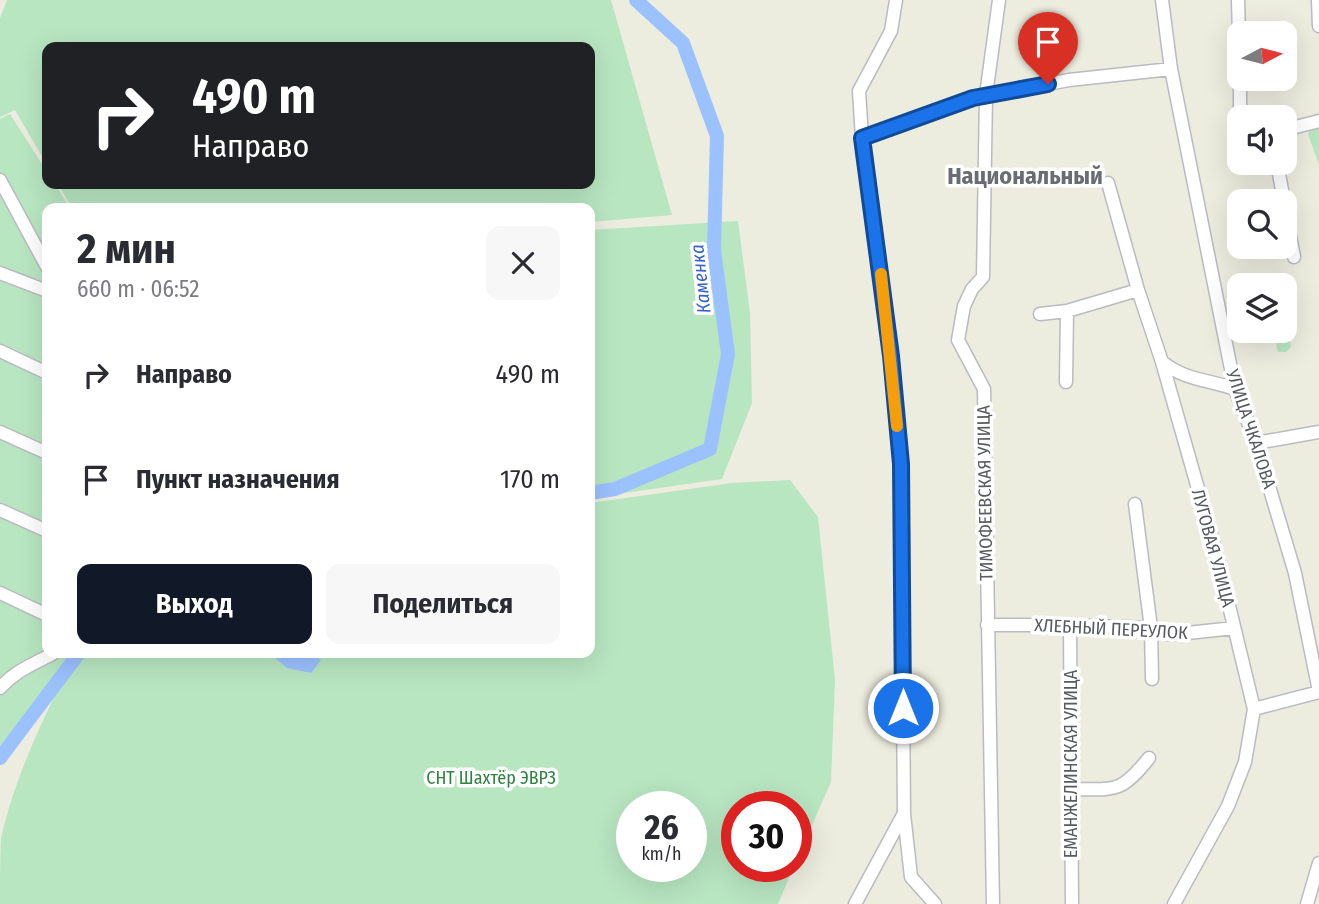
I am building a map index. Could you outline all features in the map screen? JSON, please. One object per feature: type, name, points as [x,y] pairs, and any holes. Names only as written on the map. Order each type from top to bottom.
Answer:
[{"type":"street","points":[[895,0],[891,31],[859,91],[862,138],[891,356],[901,464],[904,814],[911,877],[935,904]]},
{"type":"street","name":"ТИМОФЕЕВСКАЯ УЛИЦА","points":[[993,904],[984,389],[958,340],[964,306],[972,289],[982,277],[986,95],[999,0]]},
{"type":"street","name":"УЛИЦА ЧКАЛОВА","points":[[1162,0],[1171,69],[1235,389],[1256,443],[1295,573],[1319,692]]},
{"type":"street","points":[[1238,0],[1239,21]]},
{"type":"street","points":[[1318,0],[1319,26]]},
{"type":"street","points":[[862,138],[986,95],[1069,80],[1171,69]]},
{"type":"street","points":[[1297,127],[1319,121]]},
{"type":"street","points":[[0,180],[42,258]]},
{"type":"street","name":"ЛУГОВАЯ УЛИЦА","points":[[1108,183],[1216,552],[1254,709],[1245,762],[1228,806],[1174,904]]},
{"type":"street","points":[[0,273],[42,289]]},
{"type":"street","points":[[1041,314],[1067,311],[1138,290]]},
{"type":"street","points":[[1066,382],[1067,311]]},
{"type":"street","points":[[0,352],[42,371]]},
{"type":"street","points":[[1162,362],[1191,379],[1212,381],[1235,389]]},
{"type":"street","points":[[1172,401],[1177,390],[1191,379]]},
{"type":"street","points":[[1256,443],[1318,429]]},
{"type":"street","points":[[0,432],[42,451]]},
{"type":"street","points":[[1135,503],[1151,628],[1152,679]]},
{"type":"street","points":[[0,510],[42,529]]},
{"type":"street","points":[[0,593],[42,613]]},
{"type":"street","name":"ХЛЕБНЫЙ ПЕРЕУЛОК","points":[[987,625],[1151,628],[1166,634],[1234,628]]},
{"type":"street","name":"ЕМАНЖЕЛИНСКАЯ УЛИЦА","points":[[1070,625],[1072,904]]},
{"type":"street","points":[[0,688],[5,674],[43,658]]},
{"type":"street","points":[[1254,709],[1319,692]]},
{"type":"street","points":[[1072,789],[1111,789],[1130,782],[1149,758]]},
{"type":"street","points":[[855,904],[904,814]]},
{"type":"street","points":[[1307,904],[1319,863]]},
{"type":"green space","points":[[7,0],[611,0],[672,215],[595,222],[595,203],[69,203],[61,189],[595,189],[595,42],[42,42],[42,156],[15,110],[0,117],[0,18]]},
{"type":"green space","points":[[10,114],[42,164],[42,189],[58,189],[67,203],[42,203],[42,658],[71,658],[0,746],[0,119]]},
{"type":"green space","points":[[1319,125],[1319,165],[1308,134],[1312,127]]},
{"type":"green space","points":[[738,221],[750,313],[752,403],[722,479],[595,497],[595,230]]},
{"type":"green space","points":[[1290,343],[1291,347],[1286,352],[1278,352],[1276,344]]},
{"type":"green space","name":"СНТ Шахтёр ЭВРЗ","points":[[790,480],[818,517],[835,680],[831,782],[812,825],[812,791],[721,791],[721,882],[787,882],[778,904],[0,904],[1,839],[7,815],[33,743],[74,658],[595,658],[595,502],[732,483]]},
{"type":"water","points":[[275,658],[321,660],[311,673],[287,668]]},
{"type":"waterway","name":"Каменка","points":[[595,492],[615,489],[710,449],[728,354],[714,250],[717,136],[683,43],[636,0]]},
{"type":"waterway","name":"Каменка","points":[[0,758],[75,658]]},
{"type":"slow traffic","points":[[881,274],[897,426]]},
{"type":"district","name":"Национальный","points":[[1025,176]]},
{"type":"route","points":[[903,708],[901,464],[891,356],[862,138],[973,98],[1048,84]]}]
